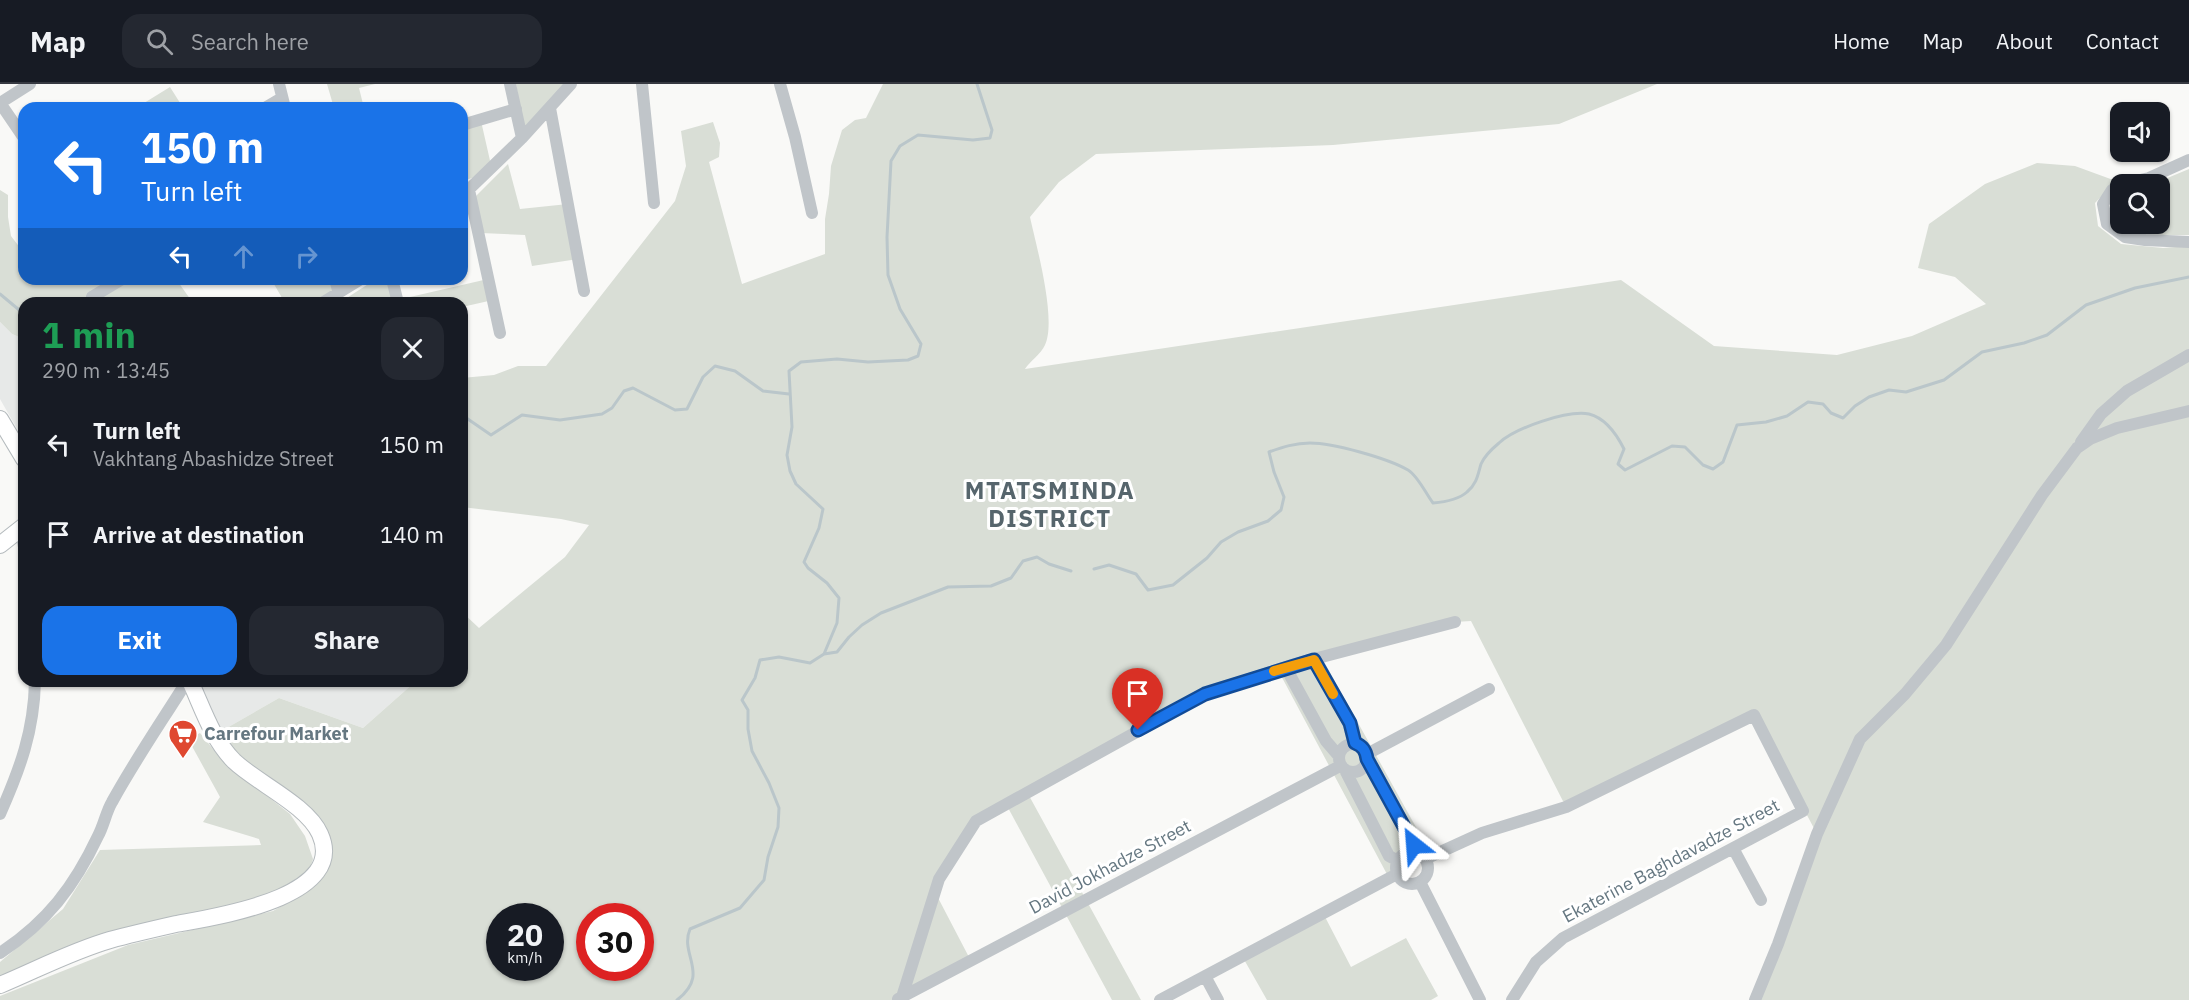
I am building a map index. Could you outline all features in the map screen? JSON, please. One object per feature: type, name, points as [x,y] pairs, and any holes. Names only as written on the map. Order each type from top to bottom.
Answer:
[{"type":"main road","points":[[0,419],[18,449]]},
{"type":"main road","points":[[0,545],[18,530]]},
{"type":"main road","points":[[0,985],[102,942],[137,932],[246,910],[275,900],[300,888],[316,873],[323,844],[315,826],[290,802],[235,762],[223,749],[214,736],[192,687]]},
{"type":"street","points":[[18,129],[0,103],[30,84]]},
{"type":"street","points":[[279,84],[284,102]]},
{"type":"street","points":[[510,84],[522,138]]},
{"type":"street","points":[[468,190],[522,138],[571,84]]},
{"type":"street","points":[[642,84],[654,203]]},
{"type":"street","points":[[780,84],[812,213]]},
{"type":"street","points":[[550,108],[584,291]]},
{"type":"street","points":[[468,123],[516,109]]},
{"type":"street","points":[[2158,174],[2189,160]]},
{"type":"street","points":[[2110,193],[2103,204],[2107,224],[2110,226]]},
{"type":"street","points":[[468,205],[500,333]]},
{"type":"street","points":[[2121,234],[2125,237],[2145,240],[2189,242]]},
{"type":"street","points":[[92,297],[113,285]]},
{"type":"street","points":[[337,285],[339,294]]},
{"type":"street","points":[[333,297],[352,285]]},
{"type":"street","points":[[1755,1000],[1778,944],[1817,834],[1860,739],[1905,694],[1946,645],[2042,495],[2101,414],[2127,391],[2189,355]]},
{"type":"street","points":[[2077,448],[2097,435],[2117,428],[2189,411]]},
{"type":"street","points":[[899,999],[939,879],[976,820],[1205,694],[1286,668],[1455,621]]},
{"type":"street","points":[[1314,660],[1350,723],[1355,743]]},
{"type":"street","points":[[1286,668],[1341,764],[1389,856],[1398,861]]},
{"type":"street","points":[[0,814],[29,741],[35,687]]},
{"type":"street","points":[[0,953],[42,921],[77,878],[111,804],[185,687]]},
{"type":"street","points":[[1341,764],[1355,772],[1361,770],[1367,756],[1489,689]]},
{"type":"street","name":"Ekaterine Baghdavadze Street","points":[[1425,859],[1482,833],[1566,807],[1754,715],[1803,811],[1563,938],[1536,962],[1512,1000]]},
{"type":"street","points":[[1341,764],[1345,745],[1355,743],[1363,747],[1414,845],[1414,852]]},
{"type":"street","name":"David Jokhadze Street","points":[[899,999],[1341,764]]},
{"type":"street","points":[[1733,848],[1761,900]]},
{"type":"street","points":[[1414,852],[1425,859],[1427,876],[1420,882],[1408,884],[1403,882],[1397,874],[1398,861],[1406,853],[1414,852]]},
{"type":"street","points":[[1160,1000],[1397,874]]},
{"type":"street","points":[[1420,882],[1480,1000]]},
{"type":"street","points":[[1205,976],[1218,1000]]},
{"type":"shaded area","points":[[327,84],[375,84],[359,88],[362,102],[332,102]]},
{"type":"shaded area","points":[[516,84],[564,84],[524,129]]},
{"type":"shaded area","points":[[883,84],[1657,84],[1559,124],[1333,145],[1096,154],[1059,182],[1030,217],[1049,318],[1045,345],[1025,369],[1621,280],[1714,346],[1837,355],[1912,336],[1986,304],[1955,277],[1918,268],[1929,224],[1985,184],[2037,163],[2075,166],[2110,179],[2110,187],[2095,203],[2098,226],[2121,244],[2163,248],[2189,246],[2189,1000],[1755,1000],[1817,834],[1754,715],[1566,807],[1471,621],[1455,622],[1322,658],[1432,856],[1419,854],[1397,874],[1389,878],[1278,670],[1205,694],[1027,792],[1141,1000],[1112,1000],[1006,804],[976,821],[935,892],[971,961],[897,1000],[0,1000],[0,996],[128,945],[273,911],[313,888],[325,874],[330,857],[328,835],[242,763],[218,733],[279,698],[363,728],[409,687],[468,687],[468,618],[479,628],[565,557],[589,525],[561,519],[468,508],[468,377],[494,375],[518,366],[546,366],[675,201],[686,166],[681,131],[713,122],[720,143],[719,157],[709,162],[742,284],[825,254],[825,219],[831,166],[842,130],[855,120],[866,118]]},
{"type":"shaded area","points":[[170,87],[179,102],[146,102]]},
{"type":"shaded area","points":[[481,121],[491,165],[479,176],[468,179],[468,125]]},
{"type":"shaded area","points":[[508,164],[520,209],[568,204],[578,259],[532,266],[525,235],[481,233],[473,199]]},
{"type":"shaded area","points":[[2189,169],[2189,235],[2145,235],[2170,234],[2170,177]]},
{"type":"shaded area","points":[[0,190],[8,195],[11,236],[18,245],[18,285],[180,285],[189,297],[18,297],[18,336],[12,334],[0,322]]},
{"type":"shaded area","points":[[488,279],[493,300],[468,306],[468,297],[410,297],[468,285]]},
{"type":"shaded area","points":[[274,285],[334,285],[336,292],[326,297],[282,297]]},
{"type":"shaded area","points":[[367,285],[390,285],[394,297],[348,297]]},
{"type":"shaded area","points":[[0,322],[12,334],[18,336],[18,430],[0,399]]},
{"type":"shaded area","points":[[199,687],[409,687],[363,728],[279,698],[218,733]]},
{"type":"shaded area","points":[[200,733],[222,760],[290,814],[305,836],[313,859],[309,872],[294,885],[245,904],[0,979],[0,962],[63,909],[100,850],[261,845],[259,839],[203,822],[220,797],[188,739]]},
{"type":"shaded area","points":[[1323,913],[1351,967],[1406,938],[1438,996],[1431,1000],[1267,1000],[1242,956]]},
{"type":"waterway","points":[[677,1000],[687,991],[692,982],[692,964],[688,947],[690,929],[740,908],[764,880],[768,857],[778,827],[779,808],[752,751],[748,729],[748,710],[742,700],[755,678],[760,660],[779,657],[810,663],[824,654],[837,623],[839,598],[827,583],[804,562],[819,528],[823,509],[796,484],[790,471],[787,455],[792,427],[789,371],[801,362],[837,359],[868,362],[908,360],[918,356],[921,344],[900,309],[888,275],[887,237],[891,161],[900,146],[918,135],[973,140],[990,138],[992,130],[977,84]]},
{"type":"waterway","points":[[1094,569],[1109,565],[1136,574],[1148,590],[1173,585],[1207,558],[1221,542],[1238,532],[1268,521],[1281,510],[1284,497],[1269,452],[1289,446],[1310,443],[1332,446],[1360,452],[1399,465],[1412,473],[1433,503],[1455,499],[1467,492],[1475,482],[1484,458],[1507,437],[1542,421],[1579,413],[1595,416],[1614,433],[1624,449],[1618,464],[1625,470],[1672,446],[1685,447],[1703,465],[1713,469],[1723,462],[1737,425],[1766,422],[1787,416],[1808,402],[1823,404],[1831,413],[1843,418],[1869,397],[1889,390],[1906,392],[1944,380],[1982,352],[2024,343],[2047,335],[2086,305],[2135,288],[2189,277]]},
{"type":"waterway","points":[[0,294],[18,309]]},
{"type":"waterway","points":[[468,419],[491,435],[522,415],[560,420],[602,414],[612,408],[624,391],[633,388],[675,410],[687,409],[703,377],[715,366],[735,371],[763,391],[789,394]]},
{"type":"waterway","points":[[824,654],[837,652],[862,625],[881,613],[948,587],[991,586],[1011,578],[1023,561],[1037,557],[1049,564],[1071,571]]},
{"type":"slow traffic","points":[[1274,671],[1314,660],[1333,694]]},
{"type":"place","name":"Carrefour Market","points":[[183,760]]},
{"type":"district","name":"MTATSMINDA DISTRICT","points":[[1050,505]]},
{"type":"route","points":[[1138,730],[1205,694],[1295,664],[1314,660],[1350,723],[1355,743],[1363,747],[1367,753],[1367,759],[1372,764],[1414,845]]}]
